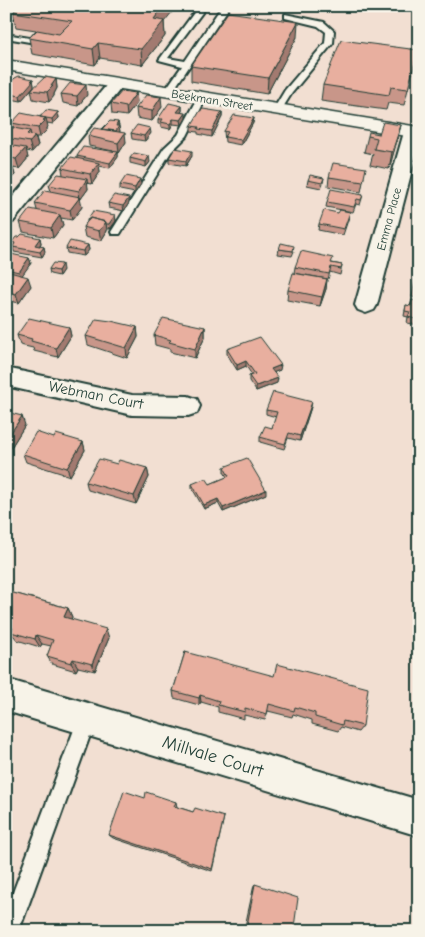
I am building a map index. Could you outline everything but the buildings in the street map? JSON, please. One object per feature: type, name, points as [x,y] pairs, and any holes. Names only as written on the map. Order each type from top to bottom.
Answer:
[{"type":"main road","name":"Beekman Street","points":[[6,65],[167,93],[416,132]]},
{"type":"street","points":[[6,218],[116,84]]},
{"type":"street","name":"Emma Place","points":[[366,305],[416,132]]},
{"type":"street","name":"Webman Court","points":[[6,377],[132,405],[188,406]]},
{"type":"street","name":"Millvale Court","points":[[6,695],[419,818]]},
{"type":"lane","points":[[6,19],[38,6]]},
{"type":"lane","points":[[187,64],[163,60],[203,6]]},
{"type":"lane","points":[[167,93],[226,6]]},
{"type":"lane","points":[[277,110],[288,92],[329,42],[330,31],[321,24],[288,16]]},
{"type":"lane","points":[[6,36],[53,44]]},
{"type":"lane","points":[[116,232],[167,150],[182,136],[202,98]]},
{"type":"lane","points":[[9,931],[87,719]]}]
